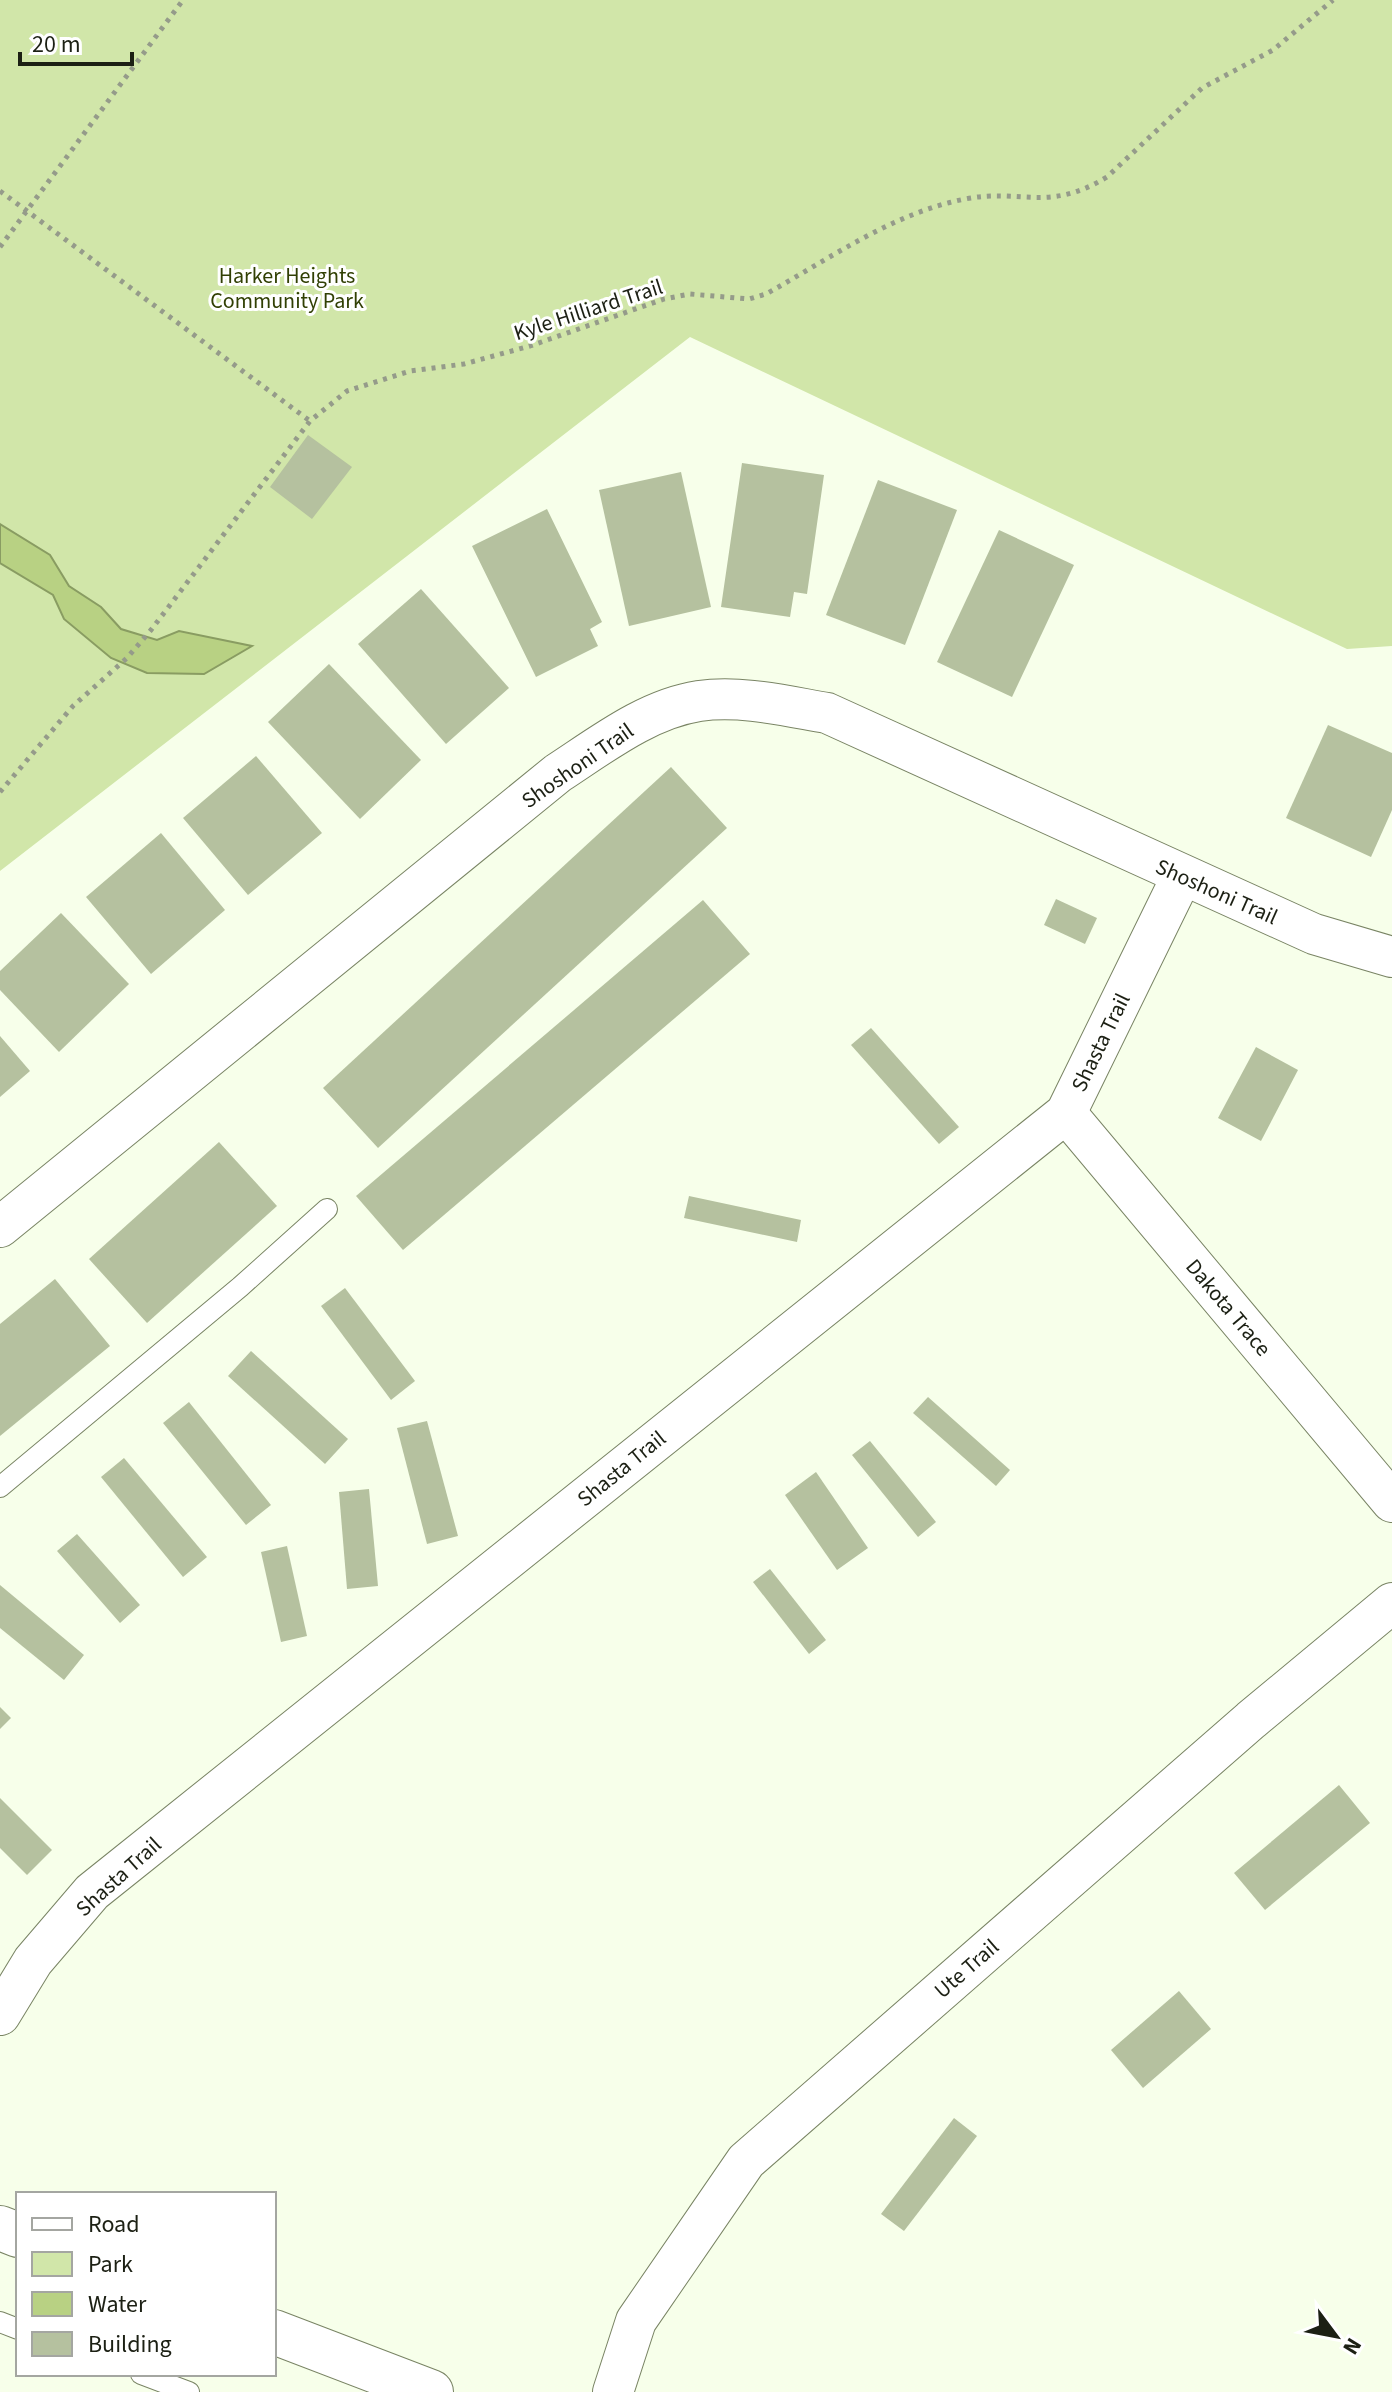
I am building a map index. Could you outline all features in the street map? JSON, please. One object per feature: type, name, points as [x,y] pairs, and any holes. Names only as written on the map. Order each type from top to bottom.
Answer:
[{"type":"street","name":"Shoshoni Trail","points":[[0,1227],[558,773],[634,724],[699,701],[755,701],[827,713],[1314,934],[1392,957]]},
{"type":"street","name":"Shasta Trail","points":[[0,2015],[33,1961],[92,1892],[1066,1113],[1182,876]]},
{"type":"street","name":"Dakota Trace","points":[[1066,1113],[1392,1502]]},
{"type":"street","name":"Ute Trail","points":[[613,2392],[636,2321],[746,2161],[1251,1720],[1392,1603]]},
{"type":"street","points":[[276,2333],[431,2392]]},
{"type":"lane","points":[[0,1487],[240,1287],[327,1209]]},
{"type":"lane","points":[[146,2376],[189,2392]]},
{"type":"path","points":[[0,247],[183,0]]},
{"type":"path","name":"Kyle Hilliard Trail","points":[[0,792],[73,706],[127,658],[161,618],[310,421],[347,391],[410,371],[464,364],[530,346],[664,299],[690,294],[749,299],[766,294],[883,228],[968,198],[1044,200],[1091,187],[1107,177],[1202,88],[1273,50],[1333,0]]},
{"type":"path","points":[[0,191],[310,421]]},
{"type":"green space","name":"Harker Heights Community Park","points":[[0,0],[1392,0],[1392,646],[1347,649],[690,337],[0,871]]},
{"type":"water","points":[[0,524],[50,555],[69,586],[101,607],[121,629],[157,640],[179,631],[252,646],[204,674],[147,673],[111,658],[64,619],[53,595],[0,563]]},
{"type":"building","points":[[308,435],[352,467],[312,519],[270,487]]},
{"type":"building","points":[[742,463],[824,475],[807,594],[794,592],[790,617],[721,607]]},
{"type":"building","points":[[681,472],[711,607],[629,626],[599,490]]},
{"type":"building","points":[[878,480],[957,510],[905,645],[826,615]]},
{"type":"building","points":[[547,509],[602,622],[590,629],[598,646],[536,677],[472,546]]},
{"type":"building","points":[[999,530],[1074,565],[1012,697],[937,662]]},
{"type":"building","points":[[421,589],[509,688],[446,744],[358,644]]},
{"type":"building","points":[[329,664],[421,760],[360,819],[268,722]]},
{"type":"building","points":[[1328,725],[1392,753],[1392,810],[1371,857],[1286,818]]},
{"type":"building","points":[[256,756],[322,833],[248,895],[183,818]]},
{"type":"building","points":[[671,767],[727,828],[378,1148],[323,1088]]},
{"type":"building","points":[[161,833],[225,910],[151,974],[86,897]]},
{"type":"building","points":[[1056,899],[1097,918],[1085,944],[1044,925]]},
{"type":"building","points":[[703,900],[750,954],[403,1250],[356,1196]]},
{"type":"building","points":[[61,913],[129,984],[59,1052],[0,990],[0,971]]},
{"type":"building","points":[[871,1028],[959,1127],[939,1144],[851,1045]]},
{"type":"building","points":[[0,1036],[30,1071],[0,1097]]},
{"type":"building","points":[[1256,1047],[1298,1070],[1261,1141],[1218,1118]]},
{"type":"building","points":[[219,1142],[277,1206],[147,1323],[89,1259]]},
{"type":"building","points":[[689,1196],[801,1220],[797,1242],[684,1218]]},
{"type":"building","points":[[55,1279],[110,1346],[0,1436],[0,1324]]},
{"type":"building","points":[[345,1288],[415,1381],[391,1400],[321,1306]]},
{"type":"building","points":[[251,1351],[348,1439],[325,1464],[228,1376]]},
{"type":"building","points":[[928,1397],[1010,1470],[996,1486],[913,1413]]},
{"type":"building","points":[[189,1402],[271,1505],[246,1525],[163,1423]]},
{"type":"building","points":[[427,1421],[458,1536],[427,1544],[397,1428]]},
{"type":"building","points":[[870,1441],[936,1522],[918,1537],[852,1455]]},
{"type":"building","points":[[124,1458],[207,1557],[183,1577],[101,1477]]},
{"type":"building","points":[[816,1472],[868,1548],[837,1570],[785,1495]]},
{"type":"building","points":[[369,1489],[378,1586],[347,1589],[339,1492]]},
{"type":"building","points":[[77,1534],[140,1605],[120,1623],[57,1551]]},
{"type":"building","points":[[287,1546],[307,1636],[281,1642],[261,1552]]},
{"type":"building","points":[[770,1569],[826,1640],[809,1654],[753,1582]]},
{"type":"building","points":[[0,1585],[84,1655],[64,1680],[0,1628]]},
{"type":"building","points":[[0,1707],[11,1718],[0,1729]]},
{"type":"building","points":[[1339,1785],[1370,1823],[1265,1910],[1234,1873]]},
{"type":"building","points":[[0,1798],[52,1850],[27,1875],[0,1848]]},
{"type":"building","points":[[1179,1991],[1211,2029],[1143,2088],[1111,2050]]},
{"type":"building","points":[[954,2118],[977,2136],[904,2231],[881,2214]]}]
